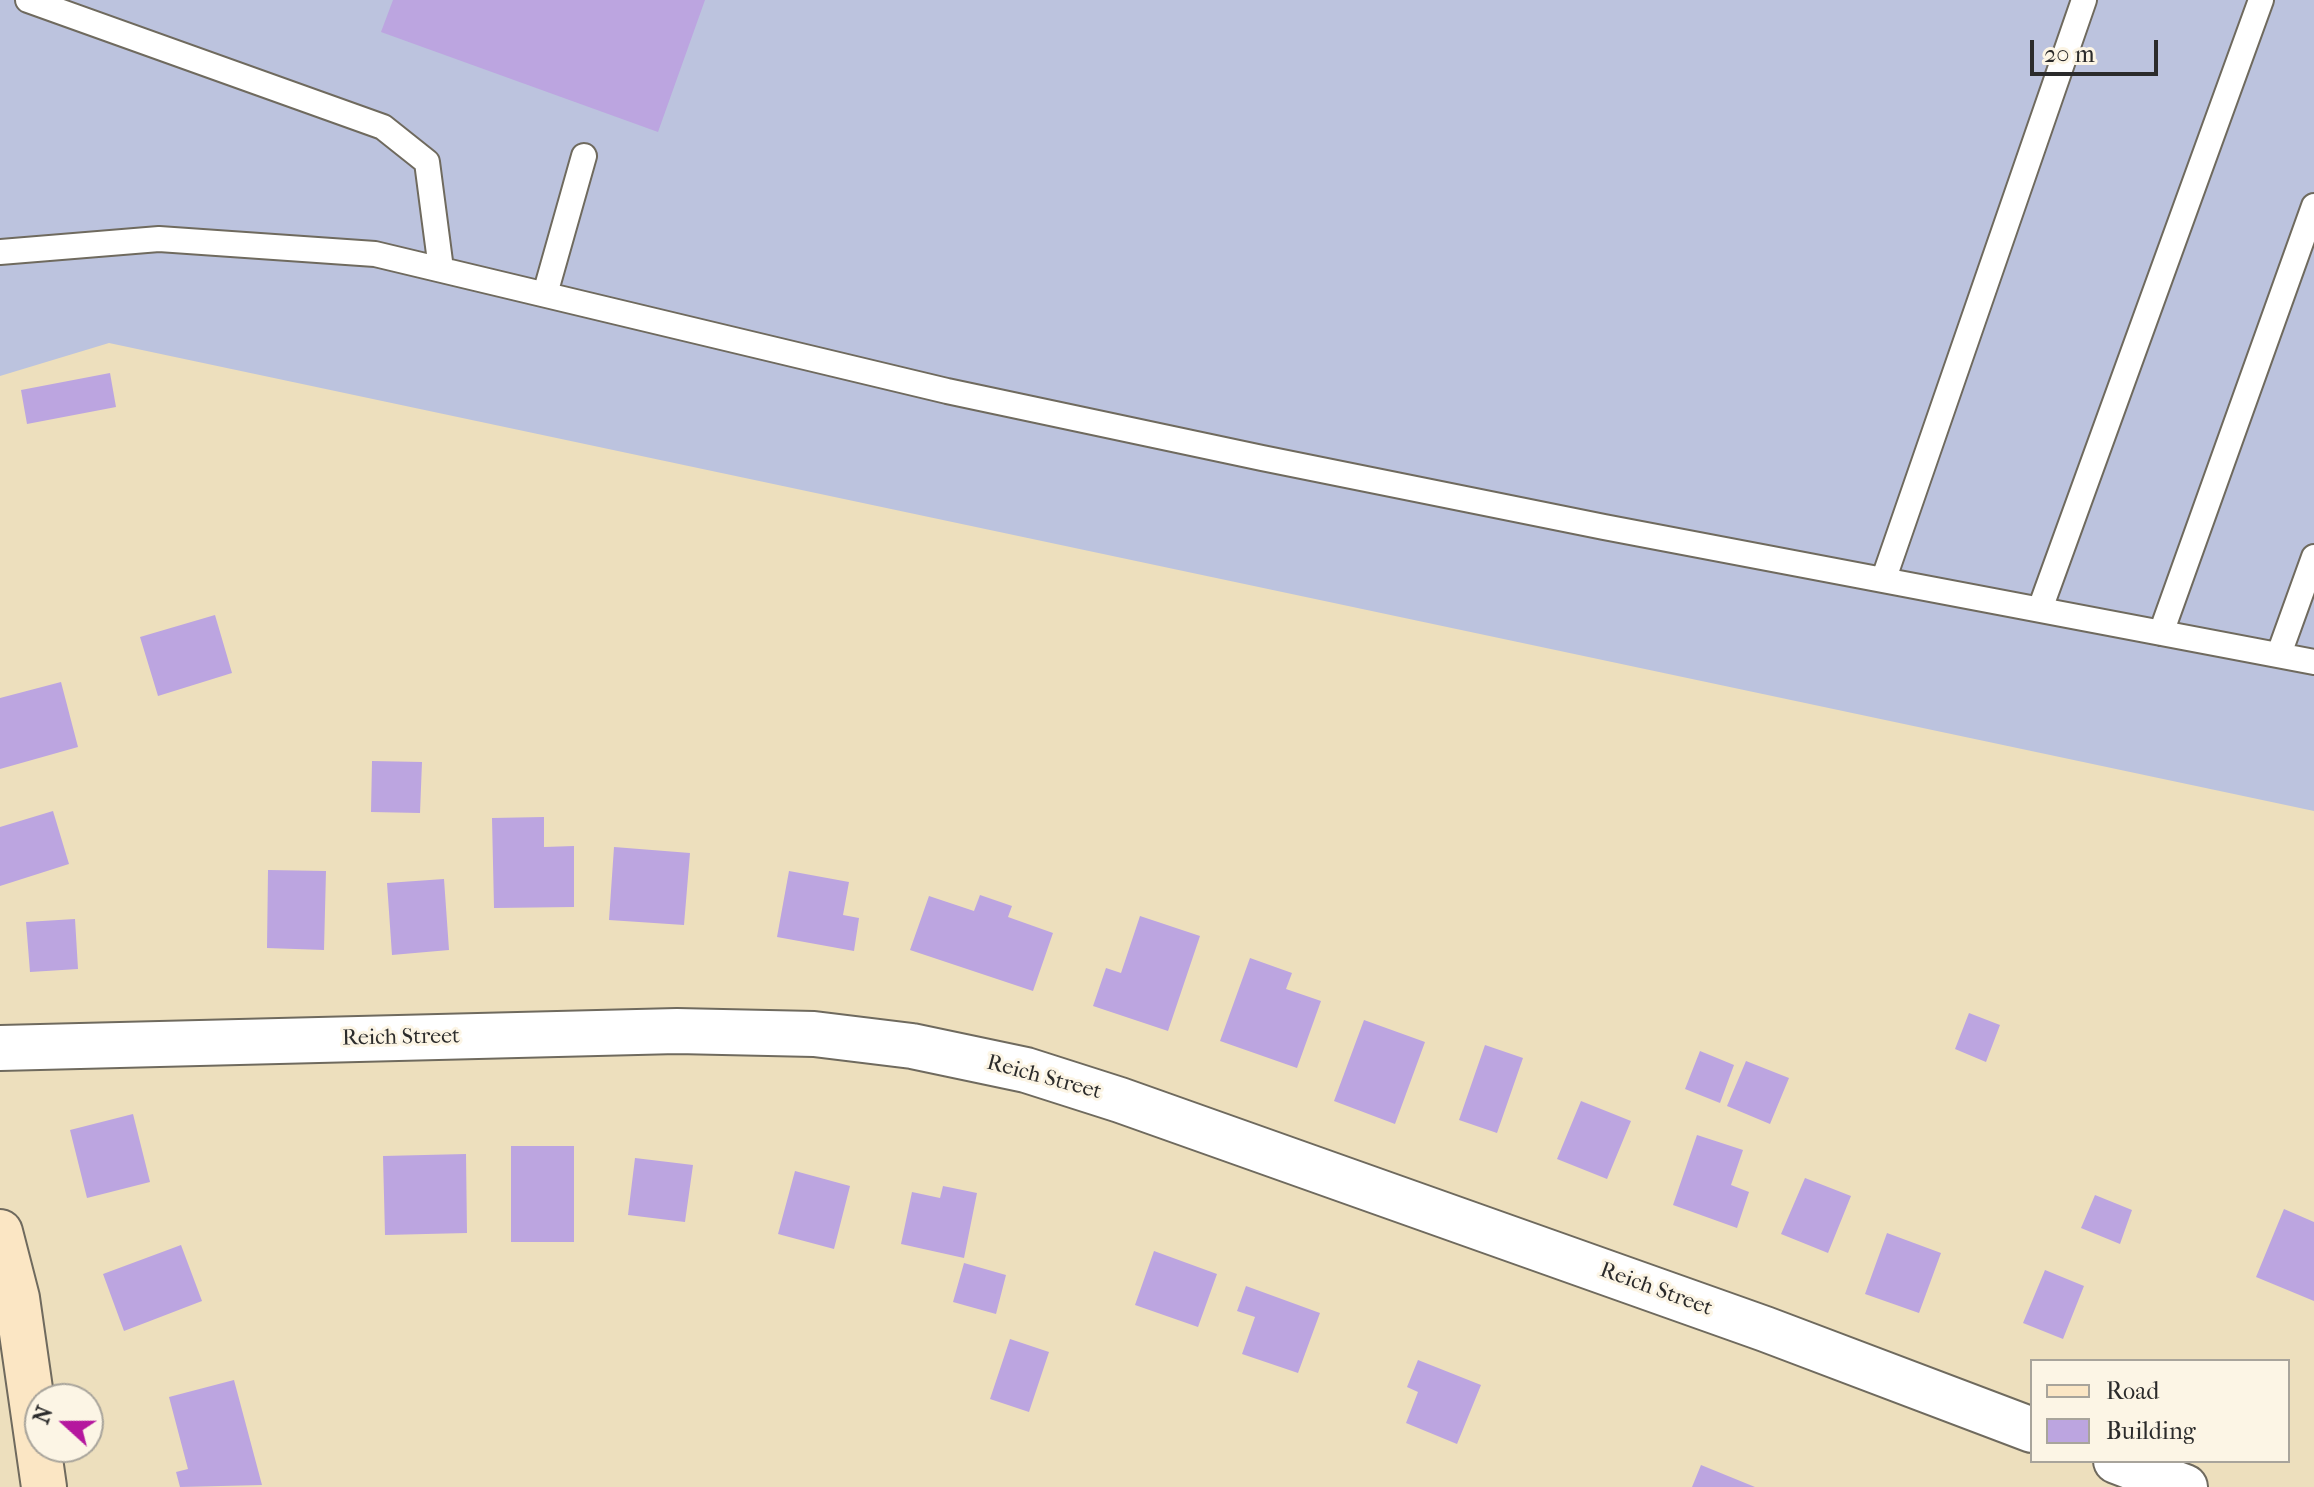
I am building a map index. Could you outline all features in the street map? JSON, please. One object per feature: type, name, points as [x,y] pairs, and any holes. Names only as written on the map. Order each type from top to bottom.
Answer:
[{"type":"main road","points":[[0,1232],[9,1315],[44,1487]]},
{"type":"street","name":"Reich Street","points":[[0,1048],[677,1031],[814,1034],[912,1046],[1026,1070],[1120,1100],[1765,1329],[2030,1429]]},
{"type":"street","points":[[2121,1463],[2185,1487]]},
{"type":"lane","points":[[28,0],[383,127],[427,162],[441,269]]},
{"type":"lane","points":[[1884,578],[2084,0]]},
{"type":"lane","points":[[2040,609],[2261,0]]},
{"type":"lane","points":[[545,294],[584,156]]},
{"type":"lane","points":[[2161,633],[2314,206]]},
{"type":"lane","points":[[0,252],[159,239],[375,254],[947,391],[1262,458],[1604,527],[2314,662]]},
{"type":"lane","points":[[2279,654],[2314,557]]},
{"type":"shaded area","points":[[0,0],[2314,0],[2314,811],[109,343],[0,376]]},
{"type":"building","points":[[393,0],[705,0],[658,132],[381,32]]},
{"type":"building","points":[[110,373],[116,407],[27,424],[21,390]]},
{"type":"building","points":[[215,615],[232,673],[158,696],[140,637]]},
{"type":"building","points":[[61,682],[78,747],[0,769],[0,698]]},
{"type":"building","points":[[372,761],[422,762],[420,813],[371,812]]},
{"type":"building","points":[[53,811],[69,864],[0,886],[0,827]]},
{"type":"building","points":[[544,817],[544,847],[574,846],[574,907],[494,908],[492,818]]},
{"type":"building","points":[[614,847],[690,853],[684,925],[609,920]]},
{"type":"building","points":[[268,870],[326,871],[324,950],[267,948]]},
{"type":"building","points":[[789,871],[849,882],[843,915],[859,918],[854,951],[777,937]]},
{"type":"building","points":[[444,879],[449,950],[392,955],[387,883]]},
{"type":"building","points":[[980,895],[1012,906],[1008,917],[1053,933],[1033,991],[910,950],[929,896],[974,911]]},
{"type":"building","points":[[1140,916],[1200,936],[1168,1031],[1093,1006],[1106,968],[1121,973]]},
{"type":"building","points":[[75,919],[78,969],[30,972],[26,922]]},
{"type":"building","points":[[1250,958],[1292,973],[1286,989],[1321,1001],[1297,1068],[1220,1041]]},
{"type":"building","points":[[1969,1013],[2000,1025],[1986,1062],[1955,1049]]},
{"type":"building","points":[[1364,1020],[1425,1042],[1395,1124],[1334,1101]]},
{"type":"building","points":[[1485,1045],[1523,1058],[1497,1133],[1459,1120]]},
{"type":"building","points":[[1700,1051],[1734,1065],[1720,1103],[1685,1089]]},
{"type":"building","points":[[1746,1061],[1789,1078],[1770,1124],[1727,1106]]},
{"type":"building","points":[[1581,1101],[1631,1121],[1607,1179],[1557,1159]]},
{"type":"building","points":[[133,1114],[150,1182],[87,1198],[70,1130]]},
{"type":"building","points":[[1697,1135],[1743,1150],[1731,1185],[1749,1192],[1737,1228],[1673,1205]]},
{"type":"building","points":[[511,1146],[574,1146],[574,1242],[511,1242]]},
{"type":"building","points":[[466,1154],[467,1233],[385,1235],[383,1156]]},
{"type":"building","points":[[635,1158],[693,1165],[685,1222],[628,1215]]},
{"type":"building","points":[[795,1171],[850,1186],[834,1249],[778,1234]]},
{"type":"building","points":[[1805,1178],[1851,1196],[1828,1253],[1781,1234]]},
{"type":"building","points":[[943,1186],[977,1193],[964,1258],[901,1244],[912,1192],[940,1198]]},
{"type":"building","points":[[2095,1195],[2132,1210],[2120,1244],[2081,1228]]},
{"type":"building","points":[[2284,1209],[2314,1222],[2314,1301],[2256,1277]]},
{"type":"building","points":[[1887,1233],[1941,1253],[1919,1313],[1865,1294]]},
{"type":"building","points":[[181,1245],[202,1301],[124,1331],[103,1274]]},
{"type":"building","points":[[1154,1251],[1217,1274],[1198,1327],[1135,1305]]},
{"type":"building","points":[[964,1263],[1006,1275],[996,1314],[953,1302]]},
{"type":"building","points":[[2045,1270],[2084,1286],[2063,1339],[2023,1323]]},
{"type":"building","points":[[1246,1286],[1320,1313],[1298,1373],[1242,1354],[1255,1317],[1237,1311]]},
{"type":"building","points":[[1010,1339],[1049,1352],[1029,1412],[990,1399]]},
{"type":"building","points":[[1418,1360],[1481,1385],[1457,1444],[1406,1423],[1418,1392],[1407,1387]]},
{"type":"building","points":[[234,1380],[262,1485],[180,1487],[176,1472],[188,1469],[169,1397]]},
{"type":"building","points":[[1701,1465],[1755,1487],[1692,1487]]}]
